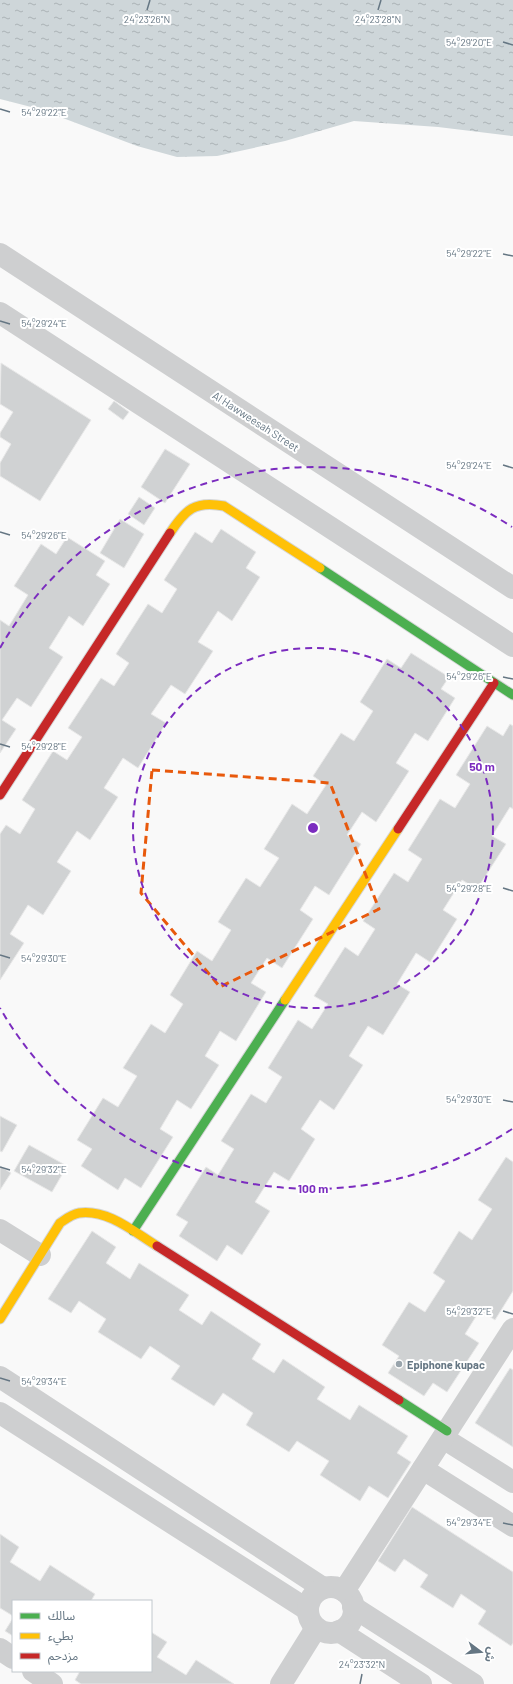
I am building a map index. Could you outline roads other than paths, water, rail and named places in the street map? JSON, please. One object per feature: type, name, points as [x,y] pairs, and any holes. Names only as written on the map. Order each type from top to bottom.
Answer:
[{"type":"street","name":"Al Hawweesah Street","points":[[0,254],[513,588]]},
{"type":"street","points":[[0,313],[513,646]]},
{"type":"street","points":[[0,795],[181,516],[196,505],[205,504],[224,506],[513,695]]},
{"type":"street","points":[[134,1231],[494,683]]},
{"type":"street","points":[[0,1319],[60,1223],[78,1213],[100,1212],[134,1231],[445,1435],[513,1482]]},
{"type":"street","points":[[0,1230],[40,1255]]},
{"type":"street","points":[[323,1588],[8,1382],[0,1412],[332,1633],[346,1628],[351,1621],[349,1599],[423,1469],[513,1329]]},
{"type":"street","points":[[423,1469],[513,1526]]},
{"type":"street","points":[[281,1684],[312,1619],[312,1597],[323,1588],[330,1587],[473,1684]]},
{"type":"street","points":[[339,1631],[421,1684]]},
{"type":"street","points":[[0,1649],[12,1657]]},
{"type":"street","points":[[34,1672],[52,1684]]},
{"type":"water","points":[[0,0],[513,0],[513,136],[438,127],[354,121],[285,141],[217,156],[177,157],[137,146],[39,109],[0,99]]},
{"type":"place","name":"Epiphone kupac","points":[[399,1364]]}]
